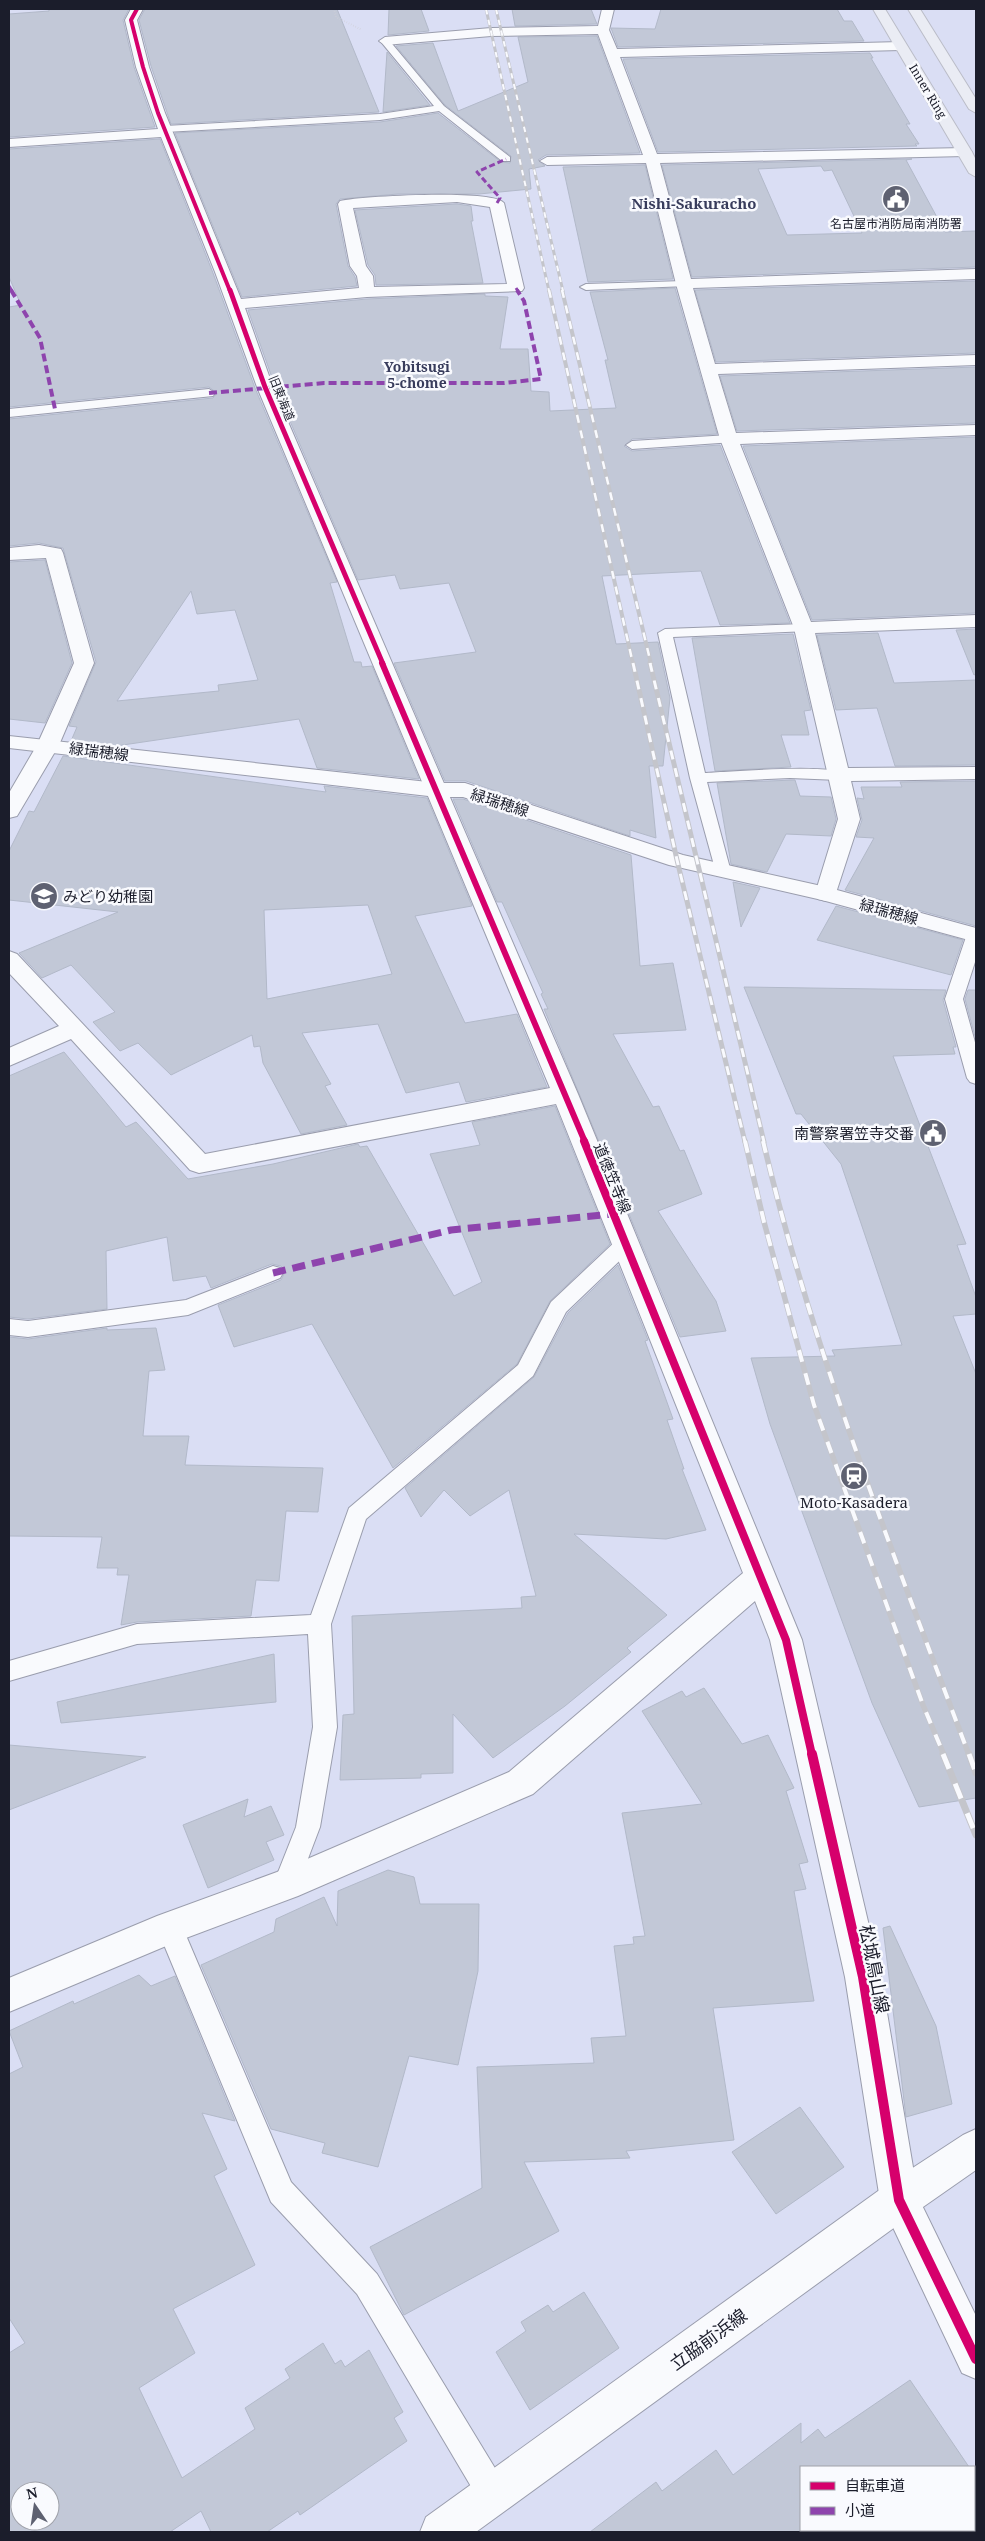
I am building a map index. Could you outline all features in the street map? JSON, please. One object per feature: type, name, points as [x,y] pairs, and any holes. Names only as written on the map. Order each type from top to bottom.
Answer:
[{"type":"main road","name":"Inner Ring","points":[[879,9],[976,173]]},
{"type":"main road","points":[[914,9],[976,109]]},
{"type":"street","name":"旧東海道","points":[[137,9],[131,20],[135,41],[165,131],[237,304],[265,387],[436,790]]},
{"type":"street","points":[[608,9],[603,30],[652,159],[684,284],[729,439],[804,628],[849,819],[826,894]]},
{"type":"street","points":[[384,41],[491,32],[603,30]]},
{"type":"street","points":[[612,53],[901,46]]},
{"type":"street","points":[[9,143],[165,131]]},
{"type":"street","points":[[547,162],[965,152]]},
{"type":"street","points":[[237,304],[367,292],[516,288],[497,202],[457,198],[345,204],[358,266],[365,276],[367,292]]},
{"type":"street","points":[[684,284],[976,274]]},
{"type":"street","points":[[709,369],[976,360]]},
{"type":"street","points":[[729,439],[976,430]]},
{"type":"street","points":[[9,554],[39,551],[54,554],[84,662],[48,745],[9,811]]},
{"type":"street","points":[[804,628],[976,621]]},
{"type":"street","name":"緑瑞穂線","points":[[9,742],[436,790],[465,790],[676,860],[826,894],[976,934]]},
{"type":"street","points":[[839,775],[976,773]]},
{"type":"street","name":"道徳笠寺線","points":[[436,790],[565,1094],[761,1577]]},
{"type":"street","points":[[9,959],[75,1028],[199,1164],[565,1094]]},
{"type":"street","points":[[9,1058],[75,1028]]},
{"type":"street","points":[[9,1995],[170,1928],[286,1885],[521,1783],[761,1577]]},
{"type":"street","name":"松城鳥山線","points":[[761,1577],[786,1640],[861,1967],[899,2200],[976,2359]]},
{"type":"street","name":"立脇前浜線","points":[[441,2532],[899,2200],[976,2148]]},
{"type":"lane","points":[[384,41],[441,108],[506,159]]},
{"type":"lane","points":[[165,131],[406,115],[441,108]]},
{"type":"lane","points":[[586,287],[684,284]]},
{"type":"lane","points":[[9,413],[209,393]]},
{"type":"lane","points":[[632,445],[729,439]]},
{"type":"lane","points":[[723,872],[698,778],[665,633],[804,628]]},
{"type":"lane","points":[[698,778],[790,773],[839,775]]},
{"type":"lane","points":[[976,934],[954,999],[976,1078]]},
{"type":"lane","points":[[286,1885],[308,1827],[324,1727],[320,1624],[357,1514],[526,1370],[558,1307],[626,1243]]},
{"type":"lane","points":[[9,1328],[28,1329],[188,1306],[273,1274]]},
{"type":"lane","points":[[9,1671],[137,1634],[320,1624]]},
{"type":"lane","points":[[170,1928],[281,2192],[366,2284],[493,2494]]},
{"type":"path","points":[[334,9],[336,17],[384,41]]},
{"type":"building","points":[[49,9],[129,9],[123,20],[134,67],[155,127],[9,137],[9,14],[49,11]]},
{"type":"building","points":[[145,9],[337,9],[379,112],[171,124],[151,66],[139,20]]},
{"type":"building","points":[[389,9],[421,9],[429,31],[388,35]]},
{"type":"building","points":[[512,9],[591,9],[597,24],[515,26]]},
{"type":"building","points":[[661,9],[837,9],[844,21],[852,21],[864,41],[618,47],[611,28],[655,29]]},
{"type":"building","points":[[597,36],[640,153],[546,155],[538,160],[545,166],[529,169],[531,189],[479,194],[398,194],[340,199],[336,204],[348,266],[355,277],[357,286],[242,297],[175,133],[380,122],[438,113],[501,162],[510,163],[511,156],[445,105],[396,46],[433,43],[458,111],[528,82],[518,37]]},
{"type":"building","points":[[387,52],[430,105],[383,112]]},
{"type":"building","points":[[870,53],[873,58],[871,58],[910,124],[906,124],[919,144],[915,144],[917,146],[658,152],[623,59]]},
{"type":"building","points":[[160,139],[213,273],[255,388],[337,582],[330,583],[354,662],[361,662],[362,667],[372,666],[419,779],[317,768],[299,719],[116,746],[71,741],[77,727],[69,726],[96,662],[63,548],[39,543],[9,546],[9,419],[213,398],[217,393],[209,387],[9,407],[9,307],[21,305],[9,277],[9,149]],"holes":[[[191,591],[197,614],[235,610],[258,680],[218,685],[219,691],[117,701]]]},
{"type":"building","points":[[912,159],[906,160],[945,232],[976,231],[976,267],[692,277],[662,165]],"holes":[[[821,166],[824,171],[832,170],[862,233],[787,235],[758,169]]]},
{"type":"building","points":[[645,165],[673,279],[588,282],[563,167]]},
{"type":"building","points":[[457,204],[471,206],[473,221],[471,221],[483,283],[376,285],[375,275],[368,265],[355,210]]},
{"type":"building","points":[[976,281],[976,353],[716,362],[695,290]]},
{"type":"building","points":[[675,288],[717,434],[632,439],[624,446],[632,451],[720,445],[790,623],[720,625],[701,571],[602,576],[616,644],[658,642],[670,698],[663,766],[649,766],[656,838],[630,830],[630,836],[466,781],[445,781],[394,663],[476,652],[449,583],[400,589],[395,575],[358,580],[275,386],[248,310],[367,299],[485,294],[485,296],[508,297],[500,349],[528,349],[531,391],[549,392],[550,411],[616,408],[605,360],[608,360],[590,292]]},
{"type":"building","points":[[976,367],[976,423],[737,431],[720,376]]},
{"type":"building","points":[[976,437],[976,613],[812,620],[743,446]]},
{"type":"building","points":[[45,560],[72,663],[45,723],[9,719],[9,562]]},
{"type":"building","points":[[976,629],[976,674],[974,675],[956,630]]},
{"type":"building","points":[[878,633],[894,683],[976,680],[976,765],[895,766],[877,708],[836,710],[817,635]]},
{"type":"building","points":[[793,634],[811,710],[804,711],[809,735],[781,735],[791,767],[715,771],[692,638]]},
{"type":"building","points":[[63,756],[326,792],[324,786],[427,798],[472,906],[415,916],[465,1023],[517,1014],[547,1087],[466,1102],[459,1082],[406,1093],[378,1024],[302,1033],[331,1084],[325,1086],[347,1125],[301,1134],[263,1063],[260,1046],[254,1047],[252,1035],[171,1075],[138,1043],[120,1051],[93,1022],[115,1012],[71,965],[42,978],[19,953],[118,912],[9,900],[9,851],[29,811],[34,812]],"holes":[[[368,905],[392,974],[267,999],[264,910]]]},
{"type":"building","points":[[795,780],[800,796],[831,797],[836,819],[831,836],[786,834],[767,872],[731,864],[717,783]]},
{"type":"building","points":[[976,781],[976,926],[845,890],[874,838],[856,837],[862,820],[857,798],[864,799],[861,787],[902,787],[900,782]]},
{"type":"building","points":[[453,799],[463,799],[631,855],[640,966],[673,963],[686,1030],[613,1034],[653,1107],[659,1106],[680,1151],[684,1150],[702,1194],[658,1211],[716,1301],[726,1331],[680,1337],[544,1009],[548,1009],[541,994],[543,993],[502,902],[497,902]]},
{"type":"building","points":[[733,882],[760,888],[741,927]]},
{"type":"building","points":[[836,906],[963,940],[951,975],[817,940]]},
{"type":"building","points":[[744,987],[946,990],[943,1000],[956,1047],[953,1047],[955,1054],[893,1056],[966,1244],[957,1245],[976,1297],[976,1314],[953,1316],[976,1374],[976,1798],[919,1807],[872,1703],[770,1424],[751,1358],[835,1356],[832,1350],[902,1345],[841,1164],[801,1114],[796,1114]]},
{"type":"building","points":[[968,990],[976,990],[976,1040],[965,999]]},
{"type":"building","points":[[64,1052],[126,1127],[136,1122],[188,1179],[273,1164],[358,1144],[360,1147],[367,1146],[454,1296],[482,1282],[430,1154],[480,1145],[472,1122],[555,1106],[610,1244],[550,1301],[517,1364],[393,1468],[312,1324],[234,1347],[218,1305],[281,1280],[285,1272],[281,1266],[272,1264],[211,1288],[206,1276],[173,1281],[167,1237],[106,1251],[107,1309],[28,1319],[9,1317],[9,1076]]},
{"type":"building","points":[[618,1265],[648,1340],[645,1341],[673,1419],[667,1420],[684,1469],[682,1469],[706,1530],[666,1539],[574,1534],[667,1615],[627,1648],[631,1652],[565,1706],[493,1758],[453,1714],[453,1773],[421,1774],[421,1778],[340,1780],[343,1715],[354,1714],[352,1616],[522,1608],[521,1597],[536,1596],[509,1490],[470,1516],[444,1490],[421,1517],[405,1488],[534,1377],[568,1313]]},
{"type":"building","points":[[107,1328],[107,1330],[156,1328],[165,1370],[149,1371],[143,1436],[189,1436],[185,1465],[323,1468],[318,1512],[286,1511],[279,1581],[256,1580],[251,1616],[137,1622],[121,1625],[129,1575],[117,1575],[118,1568],[97,1568],[102,1537],[9,1536],[9,1337],[28,1339]]},
{"type":"building","points":[[274,1654],[276,1702],[61,1723],[57,1702]]},
{"type":"building","points":[[704,1688],[742,1744],[768,1735],[794,1788],[786,1791],[808,1862],[799,1864],[806,1889],[794,1891],[814,2001],[713,2008],[734,2140],[626,2151],[630,2158],[524,2162],[559,2231],[404,2315],[370,2247],[482,2188],[477,2067],[594,2063],[591,2038],[626,2036],[614,1946],[634,1944],[633,1937],[645,1936],[622,1813],[702,1804],[642,1711],[682,1691],[686,1697]]},
{"type":"building","points":[[9,1745],[146,1757],[9,1810]]},
{"type":"building","points":[[248,1799],[244,1817],[271,1806],[284,1835],[266,1842],[274,1860],[208,1888],[183,1825]]},
{"type":"building","points":[[388,1870],[414,1877],[420,1904],[479,1904],[478,1971],[458,2065],[409,2056],[378,2167],[322,2153],[325,2143],[271,2129],[201,1965],[274,1932],[276,1919],[324,1897],[337,1926],[338,1891]]},
{"type":"building","points":[[890,1926],[936,2026],[952,2104],[906,2117],[883,1928]]},
{"type":"building","points":[[139,1975],[151,1986],[175,1976],[235,2121],[202,2113],[227,2169],[214,2176],[255,2265],[173,2309],[195,2353],[139,2388],[182,2478],[255,2429],[245,2408],[290,2378],[285,2369],[323,2343],[335,2364],[341,2360],[345,2367],[369,2350],[403,2412],[394,2418],[407,2441],[300,2515],[298,2511],[267,2532],[211,2532],[201,2511],[170,2532],[9,2532],[9,2353],[25,2343],[9,2318],[9,2074],[23,2067],[9,2031],[73,2001],[74,2004]]},
{"type":"building","points":[[800,2107],[844,2167],[776,2214],[732,2152]]},
{"type":"building","points":[[584,2292],[619,2348],[530,2410],[496,2352],[526,2331],[521,2322],[548,2305],[553,2312]]},
{"type":"building","points":[[910,2380],[968,2466],[800,2466],[801,2532],[590,2532],[656,2482],[662,2491],[716,2450],[733,2475],[801,2423],[801,2443],[818,2429],[825,2438]]},
{"type":"railway","points":[[486,9],[549,291]]},
{"type":"railway","points":[[496,9],[563,291]]},
{"type":"railway","points":[[549,290],[633,664]]},
{"type":"railway","points":[[562,290],[651,664]]},
{"type":"railway","points":[[633,663],[677,860],[745,1142]]},
{"type":"railway","points":[[650,663],[764,1142]]},
{"type":"railway","points":[[745,1141],[764,1222],[814,1405],[923,1705],[944,1755]]},
{"type":"railway","points":[[763,1141],[783,1220],[830,1375],[884,1528],[969,1755]]},
{"type":"railway","points":[[943,1754],[976,1835]]},
{"type":"railway","points":[[969,1754],[976,1773]]},
{"type":"marked path","points":[[497,203],[500,198],[477,172],[506,159]]},
{"type":"marked path","points":[[9,286],[40,338],[55,409]]},
{"type":"marked path","points":[[209,393],[324,383],[504,383],[541,379],[524,301],[516,288]]},
{"type":"marked path","points":[[273,1273],[451,1230],[613,1214]]},
{"type":"cycle path","points":[[137,9],[131,20],[150,90],[232,295],[265,387],[565,1094],[786,1640],[863,1977],[899,2200],[976,2359]]},
{"type":"place","name":"名古屋市消防局南消防署","points":[[896,199]]},
{"type":"place","name":"みどり幼稚園","points":[[44,896]]},
{"type":"place","name":"南警察署笠寺交番","points":[[933,1133]]},
{"type":"place","name":"Moto-Kasadera","points":[[854,1476]]},
{"type":"district","name":"Nishi-Sakuracho","points":[[694,203]]},
{"type":"district","name":"Yobitsugi 5-chome","points":[[417,374]]}]
